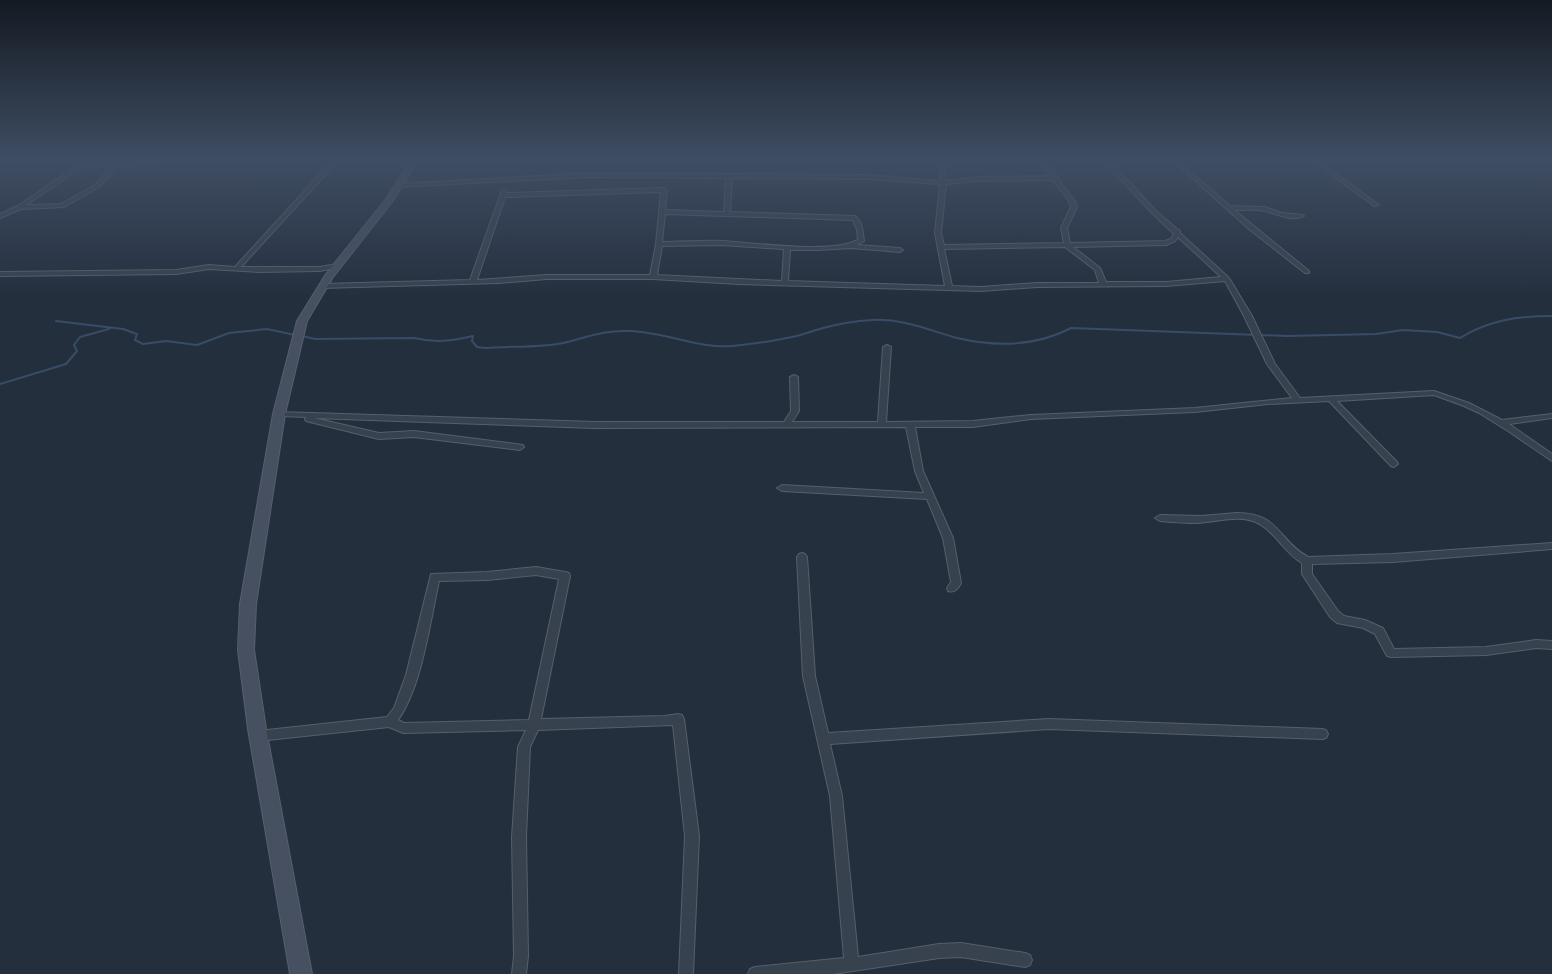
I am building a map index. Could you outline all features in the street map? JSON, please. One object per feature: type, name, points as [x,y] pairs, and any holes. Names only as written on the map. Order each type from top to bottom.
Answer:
[{"type":"main road","points":[[301,974],[258,736],[245,627],[279,414],[296,338],[302,321],[327,274],[382,206]]},
{"type":"street","points":[[0,216],[20,207],[43,206]]},
{"type":"street","points":[[236,269],[293,206]]},
{"type":"street","points":[[473,282],[499,206]]},
{"type":"street","points":[[652,278],[664,206]]},
{"type":"street","points":[[727,206],[727,213]]},
{"type":"street","points":[[941,206],[939,233],[949,287]]},
{"type":"street","points":[[1074,206],[1064,228],[1068,246],[1098,268],[1103,285]]},
{"type":"street","points":[[1149,206],[1227,279],[1271,364],[1297,400]]},
{"type":"street","points":[[1228,208],[1265,209],[1281,215],[1301,216]]},
{"type":"street","points":[[1228,208],[1307,272]]},
{"type":"street","points":[[663,212],[855,218],[860,230],[861,241],[854,247]]},
{"type":"street","points":[[943,247],[1166,243],[1173,240],[1178,232]]},
{"type":"street","points":[[659,244],[719,243],[787,248],[854,247],[900,250]]},
{"type":"street","points":[[785,282],[787,248]]},
{"type":"street","points":[[0,274],[176,272],[209,267],[473,282],[547,277],[652,278],[981,289],[1037,285],[1166,285],[1227,279]]},
{"type":"street","points":[[882,423],[887,347]]},
{"type":"street","points":[[786,425],[795,411],[794,377]]},
{"type":"street","points":[[279,414],[595,425],[973,424],[1031,417],[1195,410],[1297,400],[1434,393],[1460,400],[1503,422],[1552,458]]},
{"type":"street","points":[[1331,399],[1394,464]]},
{"type":"street","points":[[295,415],[379,436],[414,434],[520,447]]},
{"type":"street","points":[[1503,422],[1552,416]]},
{"type":"street","points":[[910,424],[919,471],[948,538],[956,583],[952,588]]},
{"type":"street","points":[[782,488],[930,496]]},
{"type":"street","points":[[1160,518],[1206,520],[1235,515],[1256,518],[1267,523],[1298,557],[1306,561],[1394,558],[1552,546]]},
{"type":"street","points":[[802,557],[809,676],[836,796],[852,964]]},
{"type":"street","points":[[1306,561],[1307,574],[1334,614],[1341,620],[1365,624],[1379,631],[1391,653],[1486,651],[1536,644],[1552,645]]},
{"type":"street","points":[[390,722],[398,714],[422,640],[435,577],[488,576],[536,570],[565,576],[534,725],[524,747],[519,837],[521,956],[519,974]]},
{"type":"street","points":[[258,736],[390,722],[403,728],[665,721],[678,718],[692,836],[686,974]]},
{"type":"street","points":[[824,739],[1049,724],[1322,734]]},
{"type":"street","points":[[755,974],[852,964],[939,951],[961,950],[1025,960]]},
{"type":"waterway","points":[[302,336],[315,339],[414,338],[436,341],[473,336],[472,341],[477,347],[486,348],[554,345],[604,333],[630,331],[707,345],[733,346],[800,335],[847,323],[883,320],[915,325],[957,338],[1001,344],[1043,339],[1071,328],[1287,336],[1376,334],[1403,330],[1437,332],[1460,338],[1482,327],[1504,320],[1552,316]]},
{"type":"waterway","points":[[56,321],[123,329],[137,334],[135,340],[143,344],[166,341],[197,345],[229,333],[267,329],[295,335]]},
{"type":"waterway","points":[[0,384],[66,364],[77,351],[74,345],[80,337],[109,329]]}]
